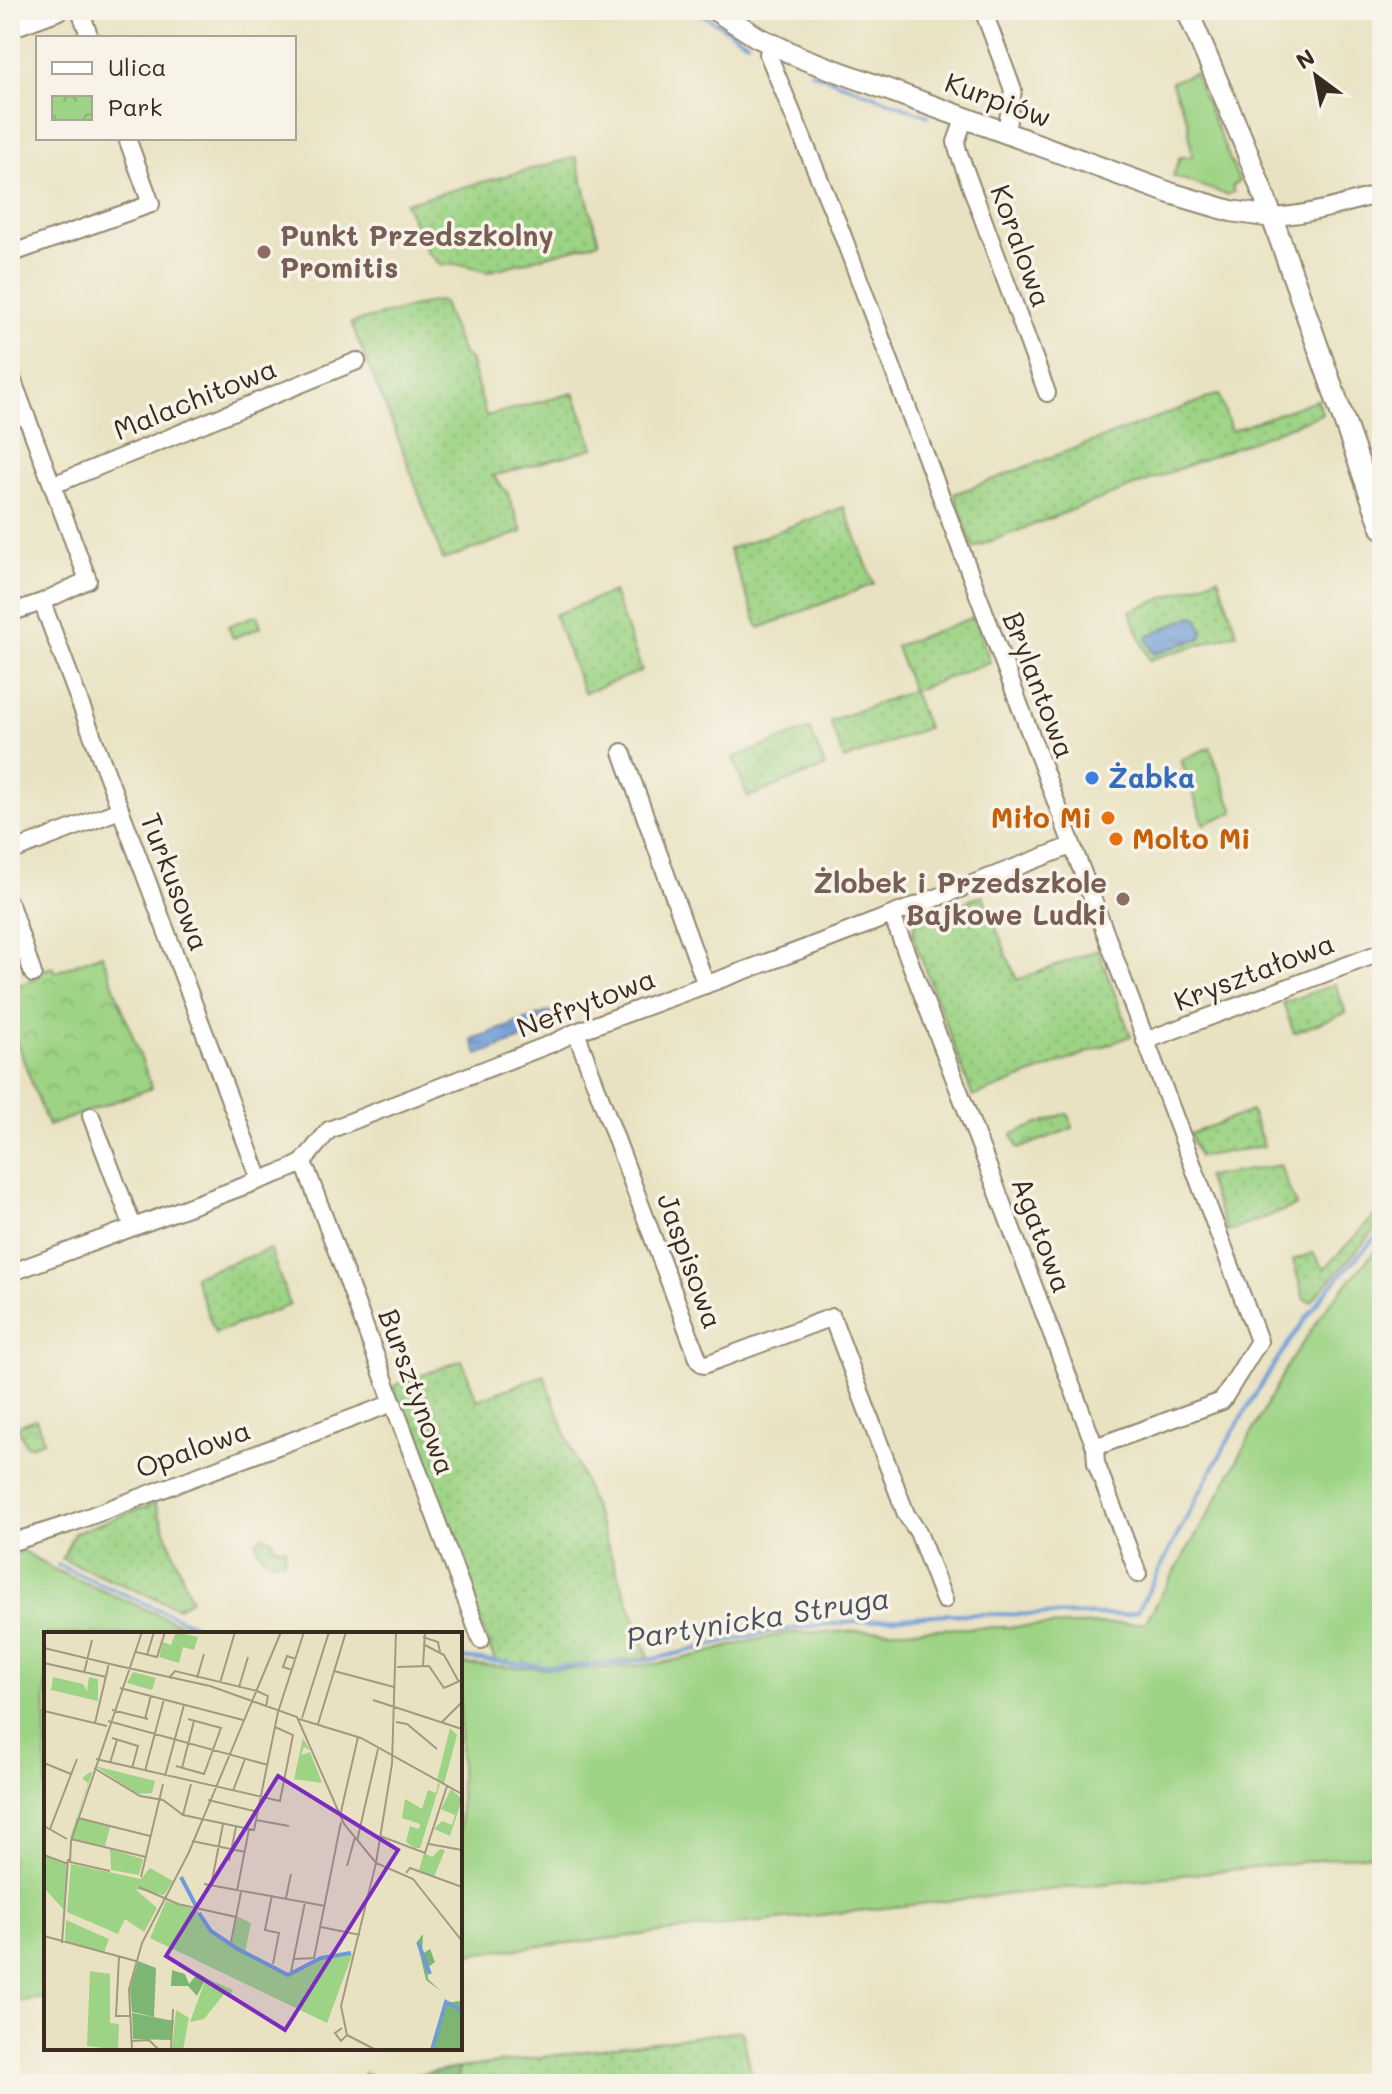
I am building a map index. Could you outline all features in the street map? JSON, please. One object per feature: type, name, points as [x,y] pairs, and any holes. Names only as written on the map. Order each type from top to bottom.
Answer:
[{"type":"street","points":[[10,29],[62,10]]},
{"type":"street","points":[[80,10],[89,36]]},
{"type":"street","points":[[983,10],[1013,90],[1006,132]]},
{"type":"street","points":[[1187,10],[1272,217],[1382,528]]},
{"type":"street","name":"Kurpiów","points":[[726,13],[771,44],[795,55],[1170,193],[1231,211],[1272,217]]},
{"type":"street","name":"Brylantowa","points":[[771,44],[768,54],[846,246],[1259,1341],[1222,1401],[1095,1447]]},
{"type":"street","points":[[779,81],[795,55]]},
{"type":"street","name":"Koralowa","points":[[965,117],[956,142],[958,151],[1047,393]]},
{"type":"street","points":[[10,254],[151,204],[128,140]]},
{"type":"street","points":[[1272,217],[1297,216],[1382,193]]},
{"type":"street","name":"Malachitowa","points":[[53,485],[357,361]]},
{"type":"street","points":[[10,373],[18,417],[53,485],[88,580],[10,613]]},
{"type":"street","name":"Turkusowa","points":[[42,602],[260,1180]]},
{"type":"street","points":[[622,752],[706,985]]},
{"type":"street","points":[[10,852],[120,810]]},
{"type":"street","name":"Nefrytowa","points":[[10,1272],[302,1163],[329,1130],[576,1032],[1071,846]]},
{"type":"street","points":[[10,904],[33,974]]},
{"type":"street","name":"Agatowa","points":[[892,915],[1095,1447],[1096,1463],[1138,1574]]},
{"type":"street","name":"Kryształowa","points":[[1145,1041],[1382,952]]},
{"type":"street","name":"Jaspisowa","points":[[576,1032],[699,1361],[704,1365],[832,1317],[906,1514],[918,1532],[944,1600]]},
{"type":"street","points":[[91,1116],[133,1227]]},
{"type":"street","name":"Bursztynowa","points":[[302,1163],[481,1640]]},
{"type":"street","name":"Opalowa","points":[[10,1543],[69,1524],[393,1403]]},
{"type":"green space","points":[[1194,73],[1239,181],[1232,187],[1234,192],[1227,195],[1173,176],[1180,157],[1192,157],[1188,121],[1171,82]]},
{"type":"green space","points":[[576,157],[599,242],[487,272],[464,265],[441,265],[427,252],[405,203]]},
{"type":"green space","points":[[442,301],[463,354],[470,359],[486,416],[574,393],[594,448],[493,476],[507,492],[522,532],[443,560],[399,440],[351,323]]},
{"type":"green space","points":[[1219,394],[1231,431],[1318,399],[1322,414],[973,548],[954,494]]},
{"type":"green space","points":[[844,507],[874,584],[759,628],[729,549]]},
{"type":"green space","points":[[1218,577],[1237,633],[1149,660],[1130,611]],"holes":[[[1193,617],[1198,618],[1203,633],[1201,638],[1154,654]]]},
{"type":"green space","points":[[613,592],[642,671],[584,693],[554,615]]},
{"type":"green space","points":[[257,615],[261,627],[233,638],[228,626]]},
{"type":"green space","points":[[974,617],[990,662],[913,691],[927,728],[844,760],[830,721],[912,691],[896,646]]},
{"type":"green space","points":[[810,729],[825,767],[748,797],[733,758]]},
{"type":"green space","points":[[1210,747],[1234,812],[1204,824],[1181,760]]},
{"type":"green space","points":[[983,895],[1017,980],[1098,950],[1131,1036],[973,1097],[912,934],[915,922]]},
{"type":"green space","points":[[102,954],[152,1088],[48,1126],[10,1025],[10,985],[37,979],[40,971],[53,967],[56,972]]},
{"type":"green space","points":[[1335,984],[1346,1013],[1294,1033],[1283,1003]]},
{"type":"green space","points":[[1251,1111],[1264,1146],[1199,1157],[1190,1134]]},
{"type":"green space","points":[[1067,1113],[1073,1128],[1018,1149],[1012,1134]]},
{"type":"green space","points":[[1280,1165],[1296,1206],[1227,1232],[1206,1177]]},
{"type":"green space","points":[[1382,1208],[1382,1222],[1311,1302],[1304,1299],[1293,1260],[1313,1253],[1324,1269]]},
{"type":"green space","points":[[1382,1243],[1382,1853],[462,1955],[462,1664],[558,1669],[631,1667],[672,1661],[792,1633],[1145,1623],[1218,1497],[1287,1366],[1329,1304]]},
{"type":"green space","points":[[270,1249],[290,1305],[215,1333],[194,1276]]},
{"type":"green space","points":[[462,1360],[477,1400],[544,1375],[649,1657],[551,1666],[495,1661],[393,1386]]},
{"type":"green space","points":[[36,1419],[44,1441],[26,1445],[17,1426]]},
{"type":"green space","points":[[155,1503],[191,1599],[178,1608],[62,1559],[74,1533]]},
{"type":"green space","points":[[262,1536],[271,1538],[275,1547],[286,1548],[284,1561],[266,1560],[257,1547],[257,1541]]},
{"type":"green space","points":[[23,1551],[55,1570],[197,1632],[44,1632],[44,1998],[10,2002],[10,1555]]},
{"type":"green space","points":[[742,2030],[752,2076],[723,2084],[455,2084],[460,2068]]},
{"type":"green space","points":[[460,2068],[455,2084],[364,2084],[364,2073],[380,2080]]},
{"type":"water","points":[[1193,616],[1198,618],[1203,633],[1201,638],[1154,654],[1147,636]]},
{"type":"water","points":[[550,1011],[555,1027],[478,1055],[472,1039]]},
{"type":"waterway","points":[[697,11],[747,42]]},
{"type":"waterway","points":[[811,72],[928,116]]},
{"type":"waterway","name":"Partynicka Struga","points":[[462,1658],[551,1667],[622,1664],[763,1633],[811,1626],[946,1614],[1125,1615],[1138,1611],[1220,1456],[1264,1381],[1321,1299],[1382,1231]]},
{"type":"waterway","name":"Partynicka Struga","points":[[58,1565],[209,1632]]},
{"type":"place","name":"Punkt Przedszkolny Promitis","points":[[264,252]]},
{"type":"place","name":"Żabka","points":[[1092,778]]},
{"type":"place","name":"Miło Mi","points":[[1108,818]]},
{"type":"place","name":"Molto Mi","points":[[1116,839]]},
{"type":"place","name":"Żlobek i Przedszkole Bajkowe Ludki","points":[[1123,899]]}]
